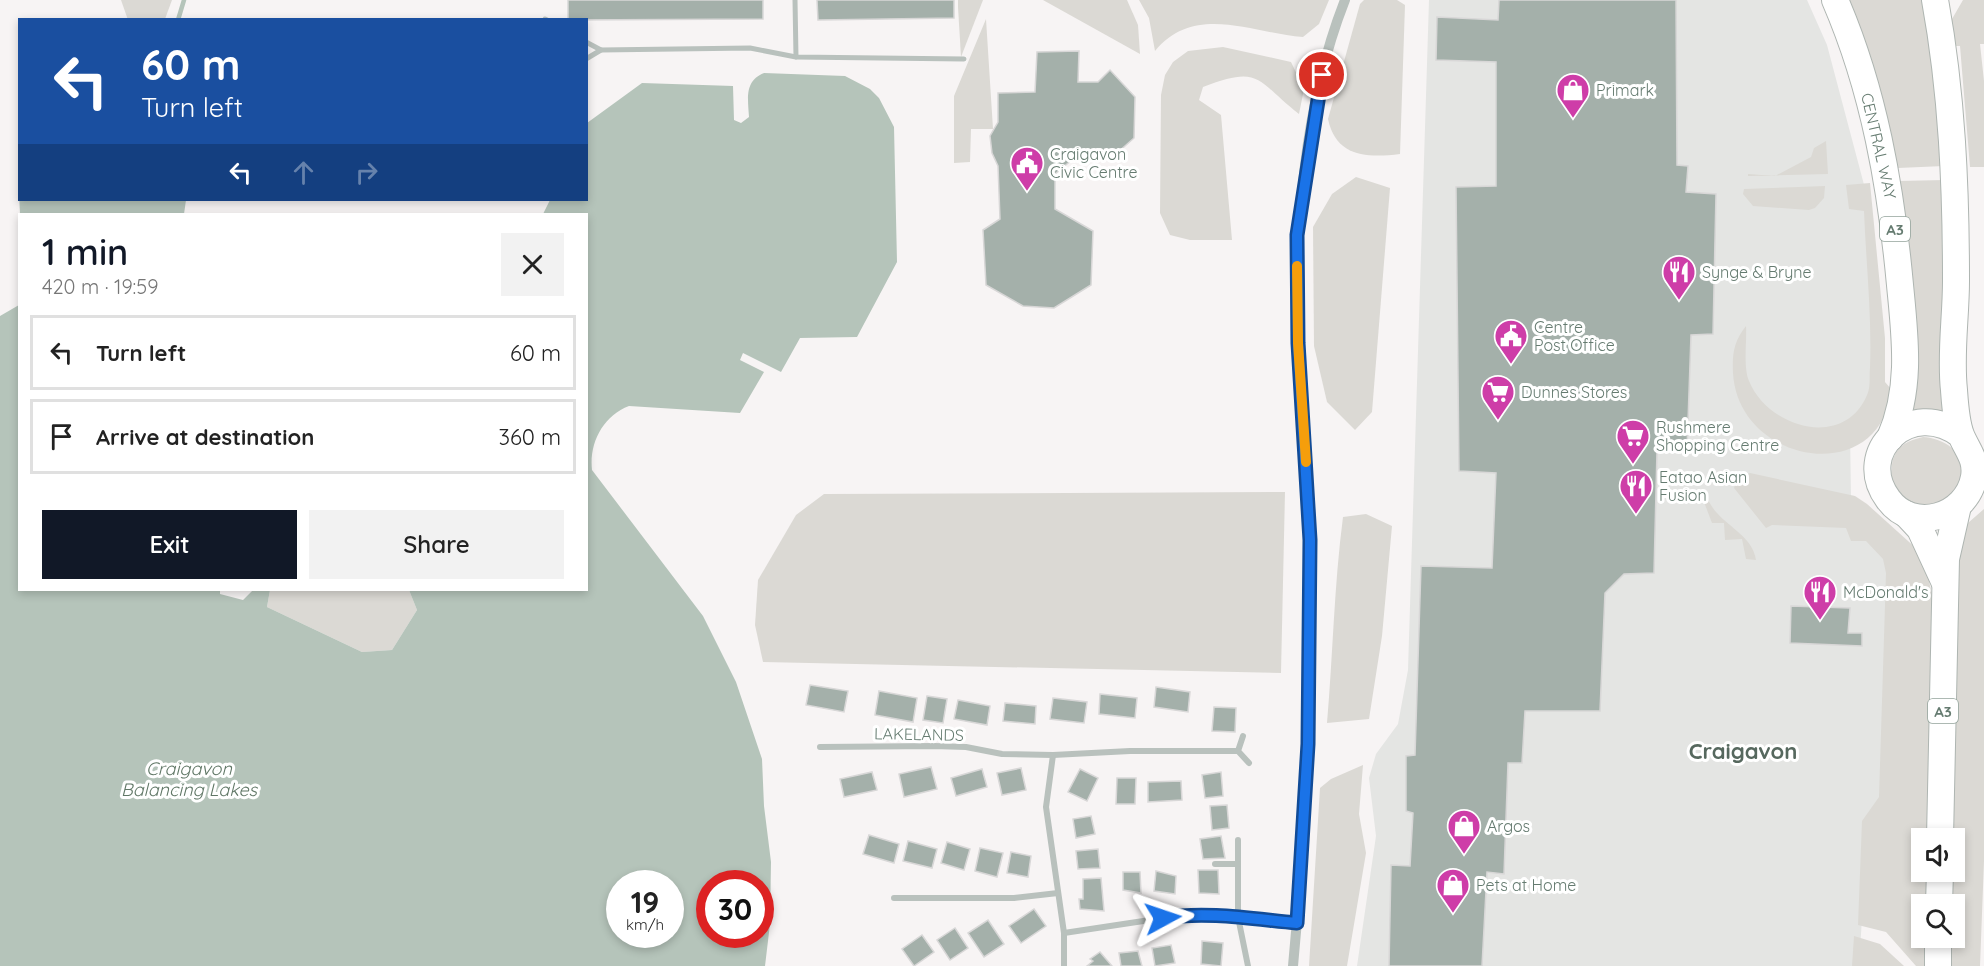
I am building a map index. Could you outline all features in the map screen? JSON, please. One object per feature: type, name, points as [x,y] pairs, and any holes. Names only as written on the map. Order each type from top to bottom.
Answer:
[{"type":"highway","name":"CENTRAL WAY","points":[[1835,0],[1863,76],[1894,216],[1905,349],[1905,385],[1899,414],[1890,438]]},
{"type":"highway","name":"A3","points":[[1939,6],[1954,167],[1956,315],[1953,388],[1961,435],[1970,448],[1975,473],[1967,497],[1958,506],[1946,559],[1940,828]]},
{"type":"highway","points":[[1890,438],[1911,423],[1925,421],[1938,422],[1961,435]]},
{"type":"highway","name":"A3","points":[[1890,438],[1881,452],[1878,468],[1880,484],[1887,499],[1920,529],[1945,584]]},
{"type":"highway","points":[[1906,514],[1928,518],[1949,513],[1958,506]]},
{"type":"highway","points":[[1938,948],[1938,966]]},
{"type":"street","points":[[795,0],[796,57]]},
{"type":"street","points":[[1293,966],[1308,754],[1310,540],[1298,343],[1297,235],[1315,112],[1326,57],[1345,0]]},
{"type":"street","points":[[588,43],[601,50],[750,48],[796,57],[964,59]]},
{"type":"street","points":[[588,58],[601,50]]},
{"type":"street","points":[[1243,736],[1238,751],[1250,763]]},
{"type":"street","name":"LAKELANDS","points":[[820,747],[966,747],[1002,754],[1053,755],[1131,751],[1238,751]]},
{"type":"street","points":[[1053,755],[1046,807],[1064,933],[1064,966]]},
{"type":"street","points":[[1238,840],[1238,917],[1248,966]]},
{"type":"street","points":[[1215,864],[1238,864]]},
{"type":"street","points":[[894,898],[1014,898],[1058,893]]},
{"type":"street","points":[[1064,933],[1183,915],[1238,917],[1297,923]]},
{"type":"shaded area","points":[[121,0],[172,0],[165,18],[127,18]]},
{"type":"shaded area","points":[[958,0],[983,0],[961,57],[958,7]]},
{"type":"shaded area","points":[[1043,0],[1127,0],[1138,25],[1140,54]]},
{"type":"shaded area","points":[[1139,0],[1329,0],[1319,24],[1303,37],[1244,27],[1206,24],[1188,28],[1171,36],[1155,51],[1149,18]]},
{"type":"shaded area","points":[[1364,0],[1397,0],[1405,5],[1400,154],[1365,155],[1346,148],[1332,132],[1328,119],[1360,4]]},
{"type":"shaded area","name":"Rushmere Shopping Centre","points":[[1429,0],[1807,0],[1827,45],[1867,196],[1880,402],[1850,431],[1851,499],[1887,530],[1894,783],[1868,822],[1859,966],[1357,966],[1376,836],[1369,778],[1376,754],[1398,724],[1408,670]]},
{"type":"shaded area","points":[[1847,0],[1923,0],[1932,46],[1944,166],[1898,168],[1883,103]]},
{"type":"shaded area","points":[[1963,0],[1984,0],[1984,44],[1980,44],[1984,81],[1984,167],[1970,167],[1960,46],[1952,46],[1952,19]]},
{"type":"shaded area","points":[[986,19],[993,129],[971,129],[970,162],[954,163],[954,96]]},
{"type":"shaded area","points":[[1223,47],[1291,62],[1304,89],[1299,114],[1265,85],[1248,77],[1222,80],[1203,87],[1199,100],[1221,115],[1232,240],[1190,240],[1170,235],[1160,213],[1161,95],[1165,75],[1173,62],[1188,51]]},
{"type":"shaded area","points":[[1826,141],[1828,174],[1776,175],[1811,157],[1814,148]]},
{"type":"shaded area","points":[[1356,177],[1390,188],[1372,412],[1355,430],[1327,402],[1314,346],[1313,227],[1332,194]]},
{"type":"shaded area","points":[[1945,180],[1947,418],[1913,415],[1916,358],[1898,181]]},
{"type":"shaded area","points":[[1870,183],[1885,338],[1885,382],[1891,389],[1882,421],[1863,442],[1838,452],[1811,453],[1783,445],[1759,428],[1741,404],[1733,373],[1735,348],[1746,326],[1746,362],[1749,381],[1772,411],[1789,421],[1806,426],[1825,427],[1842,423],[1856,412],[1869,389],[1870,309],[1864,211],[1849,209],[1846,185]]},
{"type":"shaded area","points":[[1825,186],[1824,198],[1815,208],[1809,210],[1753,206],[1743,194],[1744,189]]},
{"type":"shaded area","points":[[1923,437],[1938,440],[1952,448],[1957,453],[1963,467],[1954,498],[1919,510],[1892,487],[1892,468],[1895,454],[1899,449]]},
{"type":"shaded area","points":[[1750,473],[1855,496],[1918,550],[1928,576],[1935,609],[1929,828],[1911,828],[1911,882],[1927,882],[1927,894],[1911,894],[1911,948],[1925,948],[1924,966],[1916,966],[1886,932],[1858,925],[1862,821],[1879,797],[1886,573],[1883,559],[1866,541],[1851,541],[1846,528],[1772,525],[1766,528],[1734,488],[1737,479]]},
{"type":"shaded area","points":[[1285,492],[1281,673],[763,662],[755,625],[758,580],[796,515],[824,494]]},
{"type":"shaded area","points":[[1704,493],[1715,511],[1746,539],[1756,560],[1746,559],[1742,539],[1725,540],[1724,523],[1712,523],[1704,502]]},
{"type":"shaded area","points":[[1984,509],[1984,861],[1980,966],[1950,966],[1951,948],[1965,948],[1965,894],[1951,894],[1951,882],[1965,882],[1965,828],[1952,828],[1954,618],[1959,551],[1968,523]]},
{"type":"shaded area","points":[[1366,514],[1392,526],[1382,636],[1369,719],[1327,723],[1343,517]]},
{"type":"shaded area","points":[[270,591],[409,591],[417,610],[392,650],[362,652],[267,607]]},
{"type":"shaded area","points":[[1363,765],[1359,814],[1366,853],[1347,966],[1309,966],[1320,788],[1331,779]]},
{"type":"shaded area","points":[[1854,936],[1880,944],[1904,966],[1852,966]]},
{"type":"water","name":"Craigavon Balancing Lakes","points":[[764,73],[845,76],[870,89],[879,98],[894,127],[897,262],[857,337],[800,338],[781,372],[743,353],[740,360],[764,372],[740,413],[629,406],[612,416],[600,432],[593,450],[592,470],[703,616],[736,682],[762,759],[771,870],[696,870],[696,948],[767,948],[765,966],[0,966],[0,316],[18,306],[18,591],[220,591],[220,594],[243,600],[252,591],[270,591],[267,607],[362,652],[392,650],[417,610],[409,591],[588,591],[588,213],[544,213],[550,201],[588,201],[588,122],[642,83],[733,86],[734,120],[741,123],[749,117],[750,86],[758,76]]},
{"type":"water","points":[[19,201],[186,201],[184,213],[20,213]]},
{"type":"building","points":[[568,0],[763,0],[763,19],[568,18]]},
{"type":"building","points":[[817,0],[954,0],[954,18],[818,20]]},
{"type":"building","points":[[1499,0],[1676,0],[1677,165],[1688,166],[1686,192],[1716,194],[1713,334],[1691,335],[1687,450],[1657,451],[1654,573],[1624,574],[1605,593],[1600,711],[1525,711],[1522,763],[1508,763],[1504,874],[1487,872],[1482,966],[1389,966],[1391,865],[1410,866],[1413,813],[1406,811],[1406,756],[1415,755],[1421,566],[1492,568],[1496,473],[1459,471],[1456,187],[1496,186],[1496,62],[1436,60],[1437,17],[1498,20]]},
{"type":"building","name":"Craigavon Civic Centre","points":[[1079,51],[1078,82],[1098,82],[1110,70],[1135,97],[1134,138],[1117,153],[1079,154],[1055,174],[1055,209],[1093,231],[1091,285],[1054,308],[1023,306],[986,285],[983,230],[1000,219],[998,166],[992,153],[990,136],[998,122],[998,93],[1035,92],[1037,52]]},
{"type":"building","name":"McDonald's","points":[[1791,606],[1850,608],[1848,633],[1862,633],[1862,646],[1790,643]]},
{"type":"building","points":[[810,685],[848,691],[844,712],[806,705]]},
{"type":"building","points":[[1156,687],[1190,692],[1188,712],[1154,707]]},
{"type":"building","points":[[879,691],[917,698],[913,722],[875,715]]},
{"type":"building","points":[[1100,694],[1137,698],[1135,718],[1099,714]]},
{"type":"building","points":[[927,696],[947,699],[943,723],[923,720]]},
{"type":"building","points":[[1053,698],[1087,702],[1084,723],[1050,719]]},
{"type":"building","points":[[958,700],[990,706],[987,725],[954,719]]},
{"type":"building","points":[[1005,703],[1036,706],[1035,724],[1003,721]]},
{"type":"building","points":[[1214,707],[1236,708],[1235,732],[1212,731]]},
{"type":"building","points":[[931,767],[937,789],[904,797],[899,774]]},
{"type":"building","points":[[1021,768],[1026,790],[1002,795],[997,773]]},
{"type":"building","points":[[982,769],[987,787],[956,796],[951,778]]},
{"type":"building","points":[[1080,769],[1098,778],[1087,801],[1068,792]]},
{"type":"building","points":[[872,772],[877,790],[844,797],[840,779]]},
{"type":"building","points":[[1221,772],[1223,796],[1205,798],[1202,775]]},
{"type":"building","points":[[1117,778],[1136,778],[1135,804],[1116,804]]},
{"type":"building","points":[[1181,781],[1182,800],[1148,802],[1148,782]]},
{"type":"building","points":[[1227,805],[1229,828],[1212,830],[1210,806]]},
{"type":"building","points":[[1091,816],[1095,834],[1076,838],[1073,819]]},
{"type":"building","points":[[869,835],[899,844],[894,863],[863,854]]},
{"type":"building","points":[[1221,836],[1225,858],[1203,859],[1200,839]]},
{"type":"building","points":[[908,841],[937,849],[932,868],[903,861]]},
{"type":"building","points":[[947,842],[970,849],[964,870],[941,863]]},
{"type":"building","points":[[980,848],[1003,853],[997,877],[975,871]]},
{"type":"building","points":[[1098,849],[1100,868],[1078,869],[1076,851]]},
{"type":"building","points":[[1011,852],[1031,856],[1028,877],[1007,873]]},
{"type":"building","points":[[1198,870],[1218,870],[1219,894],[1199,893]]},
{"type":"building","points":[[1156,871],[1176,876],[1175,894],[1154,891]]},
{"type":"building","points":[[1123,872],[1140,872],[1141,893],[1123,890]]},
{"type":"building","points":[[1101,878],[1104,911],[1080,909],[1079,899],[1083,899],[1083,879]]},
{"type":"building","points":[[1034,909],[1046,926],[1021,943],[1009,926]]},
{"type":"building","points":[[988,920],[1004,944],[984,957],[968,933]]},
{"type":"building","points":[[955,928],[968,948],[950,960],[937,940]]},
{"type":"building","points":[[922,935],[934,952],[914,966],[902,949]]},
{"type":"building","points":[[1202,941],[1223,943],[1221,966],[1201,964]]},
{"type":"building","points":[[1171,945],[1175,963],[1155,966],[1152,948]]},
{"type":"building","points":[[1138,951],[1142,966],[1121,966],[1119,953]]},
{"type":"building","points":[[1100,952],[1112,966],[1087,966],[1093,961],[1090,959]]},
{"type":"waterway","points":[[179,18],[184,0]]},
{"type":"slow traffic","points":[[1297,266],[1298,343],[1306,462]]},
{"type":"place","name":"Primark","points":[[1573,119]]},
{"type":"place","name":"Craigavon Civic Centre","points":[[1027,192]]},
{"type":"place","name":"Synge & Bryne","points":[[1679,301]]},
{"type":"place","name":"Centre Post Office","points":[[1511,365]]},
{"type":"place","name":"Dunnes Stores","points":[[1498,421]]},
{"type":"place","name":"Rushmere Shopping Centre","points":[[1633,465]]},
{"type":"place","name":"Eatao Asian Fusion","points":[[1636,515]]},
{"type":"place","name":"McDonald's","points":[[1820,621]]},
{"type":"place","name":"Argos","points":[[1464,855]]},
{"type":"place","name":"Pets at Home","points":[[1453,914]]},
{"type":"district","name":"Craigavon","points":[[1743,751]]},
{"type":"route","points":[[1163,918],[1183,915],[1226,916],[1297,923],[1305,828],[1308,744],[1310,540],[1298,343],[1297,235],[1322,75]]}]
